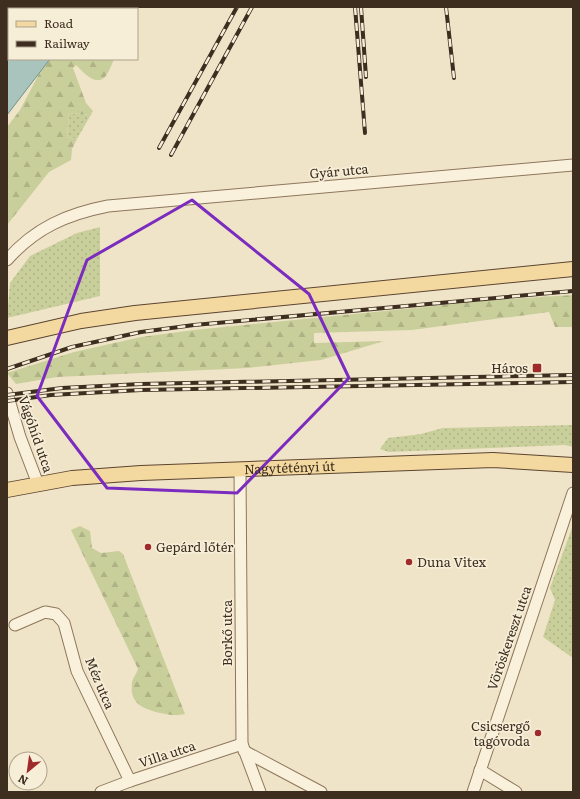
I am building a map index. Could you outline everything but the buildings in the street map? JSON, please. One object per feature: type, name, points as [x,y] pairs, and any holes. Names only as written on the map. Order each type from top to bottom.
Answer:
[{"type":"main road","points":[[7,338],[81,321],[135,313],[573,269]]},
{"type":"main road","name":"Nagytétényi út","points":[[7,490],[90,476],[493,460],[573,464]]},
{"type":"street","name":"Gyár utca","points":[[7,260],[23,243],[55,223],[80,211],[108,206],[573,165]]},
{"type":"street","name":"Vágóhíd utca","points":[[7,393],[15,423],[38,484]]},
{"type":"street","name":"Borkő utca","points":[[240,470],[243,747],[260,792]]},
{"type":"street","name":"Vöröskereszt utca","points":[[473,792],[573,494]]},
{"type":"street","name":"Méz utca","points":[[15,625],[44,612],[56,614],[64,623],[77,671],[126,786]]},
{"type":"street","name":"Villa utca","points":[[101,792],[126,786],[243,747]]},
{"type":"street","points":[[243,747],[321,792]]},
{"type":"street","points":[[480,770],[516,792]]},
{"type":"highlighted area","points":[[192,200],[309,294],[349,378],[237,493],[107,488],[37,396],[87,260]]},
{"type":"green space","points":[[49,60],[114,60],[105,77],[101,80],[89,77],[76,65],[73,68],[86,103],[93,111],[89,115],[69,113],[67,137],[77,139],[72,149],[71,160],[49,172],[7,225],[7,127],[20,110],[39,74]]},
{"type":"green space","points":[[93,111],[77,139],[67,137],[69,113],[89,115]]},
{"type":"green space","points":[[100,227],[100,296],[7,318],[10,283],[30,256],[77,233]]},
{"type":"green space","points":[[573,295],[573,327],[555,327],[549,312],[412,330],[314,333],[314,343],[384,341],[321,360],[248,368],[57,377],[16,384],[7,373],[74,352],[141,337],[194,330],[494,300]]},
{"type":"green space","points":[[573,425],[573,447],[565,445],[389,452],[380,449],[388,438],[421,434],[443,428]]},
{"type":"green space","points":[[573,525],[573,658],[543,637],[555,600],[550,588]]},
{"type":"green space","points":[[80,526],[90,531],[92,548],[101,553],[119,551],[123,554],[185,714],[163,714],[143,707],[135,701],[132,683],[138,669],[71,530]]},
{"type":"water","points":[[7,7],[95,7],[8,8],[8,60],[49,60],[7,115]]},
{"type":"railway","points":[[159,148],[237,7]]},
{"type":"railway","points":[[171,155],[252,7]]},
{"type":"railway","points":[[355,7],[365,133]]},
{"type":"railway","points":[[361,7],[366,77]]},
{"type":"railway","points":[[446,7],[454,78]]},
{"type":"railway","points":[[7,369],[72,347],[141,332],[194,325],[573,291]]},
{"type":"railway","points":[[7,395],[62,388],[141,384],[573,375]]},
{"type":"railway","points":[[7,401],[51,395],[141,390],[573,382]]},
{"type":"place","name":"Háros","points":[[537,368]]},
{"type":"place","name":"Gepárd lőtér","points":[[148,547]]},
{"type":"place","name":"Duna Vitex","points":[[409,562]]},
{"type":"place","name":"Csicsergő tagóvoda","points":[[538,733]]}]
